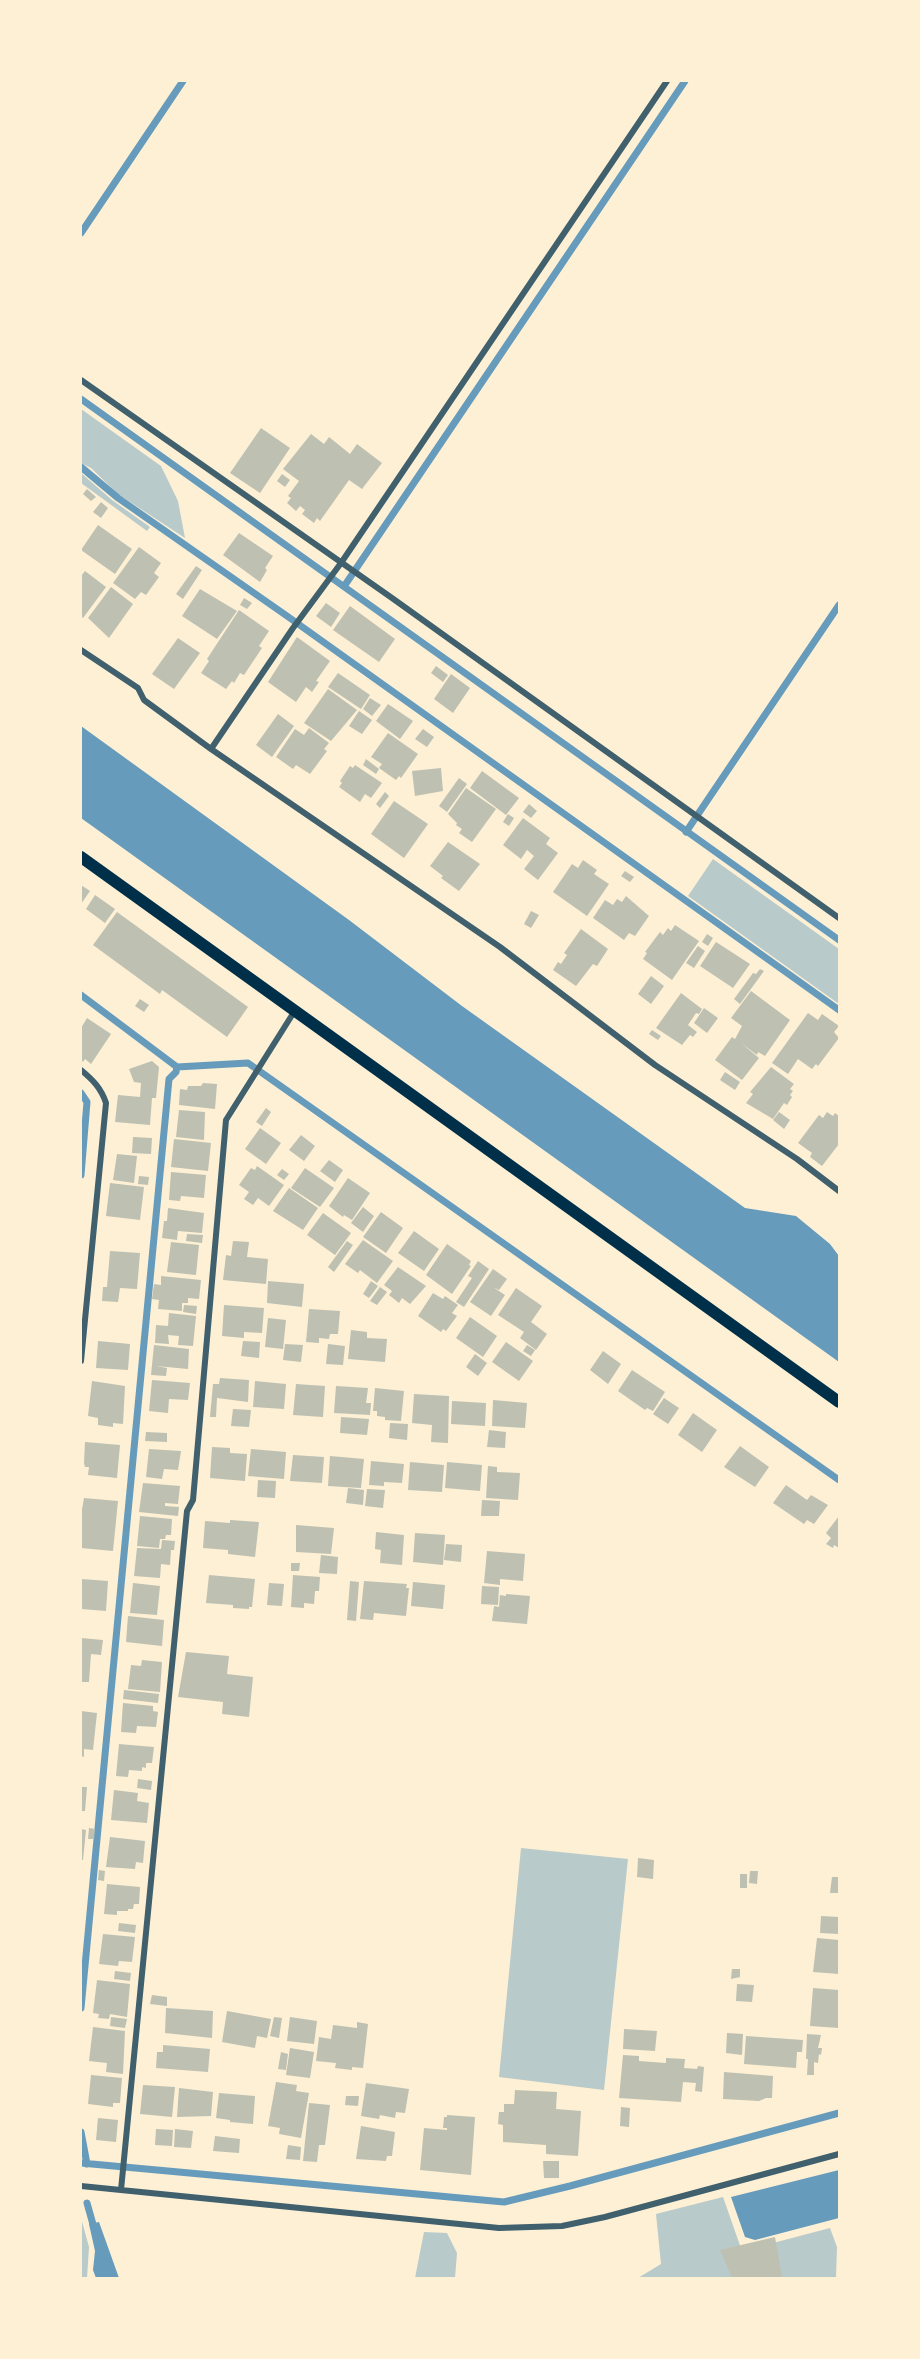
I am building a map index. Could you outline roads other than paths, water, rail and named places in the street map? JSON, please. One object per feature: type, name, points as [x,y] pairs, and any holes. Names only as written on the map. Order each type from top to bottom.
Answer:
[{"type":"main road","points":[[81,857],[839,1402]]},
{"type":"street","points":[[210,749],[293,628],[341,563],[667,81]]},
{"type":"street","points":[[81,380],[839,918]]},
{"type":"street","points":[[81,650],[138,688],[144,700],[210,749],[482,934],[655,1065],[797,1159],[839,1191]]},
{"type":"street","points":[[121,2190],[187,1511],[193,1500],[226,1120],[294,1012]]},
{"type":"street","points":[[81,1070],[95,1082],[103,1093],[106,1103],[81,1361]]},
{"type":"street","points":[[81,2186],[499,2228],[532,2228],[562,2226],[605,2217],[839,2154]]},
{"type":"water","points":[[81,726],[349,920],[462,1006],[745,1208],[796,1216],[830,1244],[839,1256],[839,1362],[81,818]]},
{"type":"water","points":[[839,2170],[839,2218],[755,2240],[745,2237],[731,2197]]},
{"type":"water","points":[[99,2222],[119,2278],[96,2278],[93,2270],[95,2251],[89,2224]]},
{"type":"waterway","points":[[81,233],[183,81]]},
{"type":"waterway","points":[[345,585],[685,81]]},
{"type":"waterway","points":[[81,399],[839,940]]},
{"type":"waterway","points":[[81,467],[118,498],[839,1010]]},
{"type":"waterway","points":[[686,832],[839,605]]},
{"type":"waterway","points":[[81,995],[177,1067],[248,1063],[839,1480]]},
{"type":"waterway","points":[[81,2008],[169,1079],[176,1072],[177,1067]]},
{"type":"waterway","points":[[81,1093],[87,1102],[81,1175]]},
{"type":"waterway","points":[[81,2163],[504,2202],[839,2113]]},
{"type":"waterway","points":[[81,2132],[87,2164]]},
{"type":"waterway","points":[[87,2203],[94,2228]]}]
